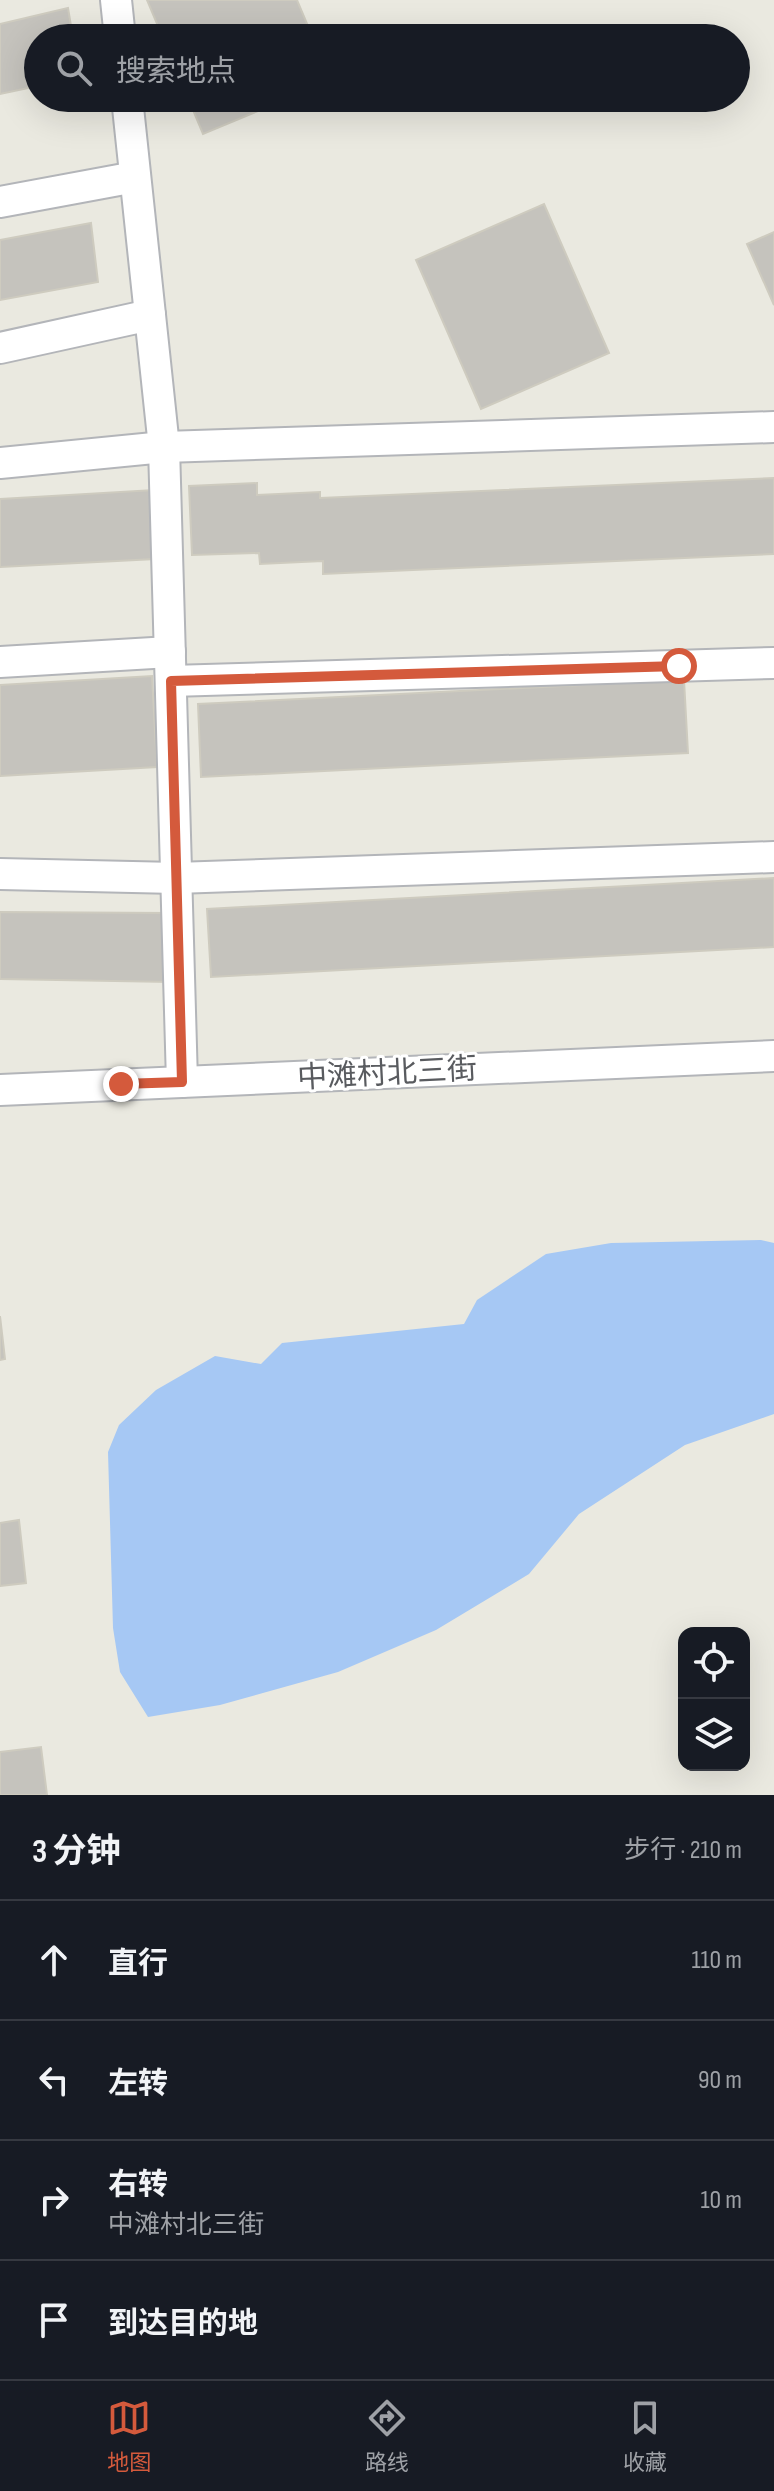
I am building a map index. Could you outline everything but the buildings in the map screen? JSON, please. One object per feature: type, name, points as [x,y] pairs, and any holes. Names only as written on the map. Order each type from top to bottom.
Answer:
[{"type":"street","points":[[116,0],[119,24]]},
{"type":"street","points":[[128,112],[164,447],[182,1082]]},
{"type":"street","points":[[0,202],[135,177]]},
{"type":"street","points":[[0,348],[150,315]]},
{"type":"street","points":[[0,463],[164,447],[774,427]]},
{"type":"street","points":[[0,662],[170,667],[774,663]]},
{"type":"street","points":[[0,874],[176,878],[774,857]]},
{"type":"street","name":"中滩村北三街","points":[[0,1090],[774,1056]]},
{"type":"water","points":[[761,1240],[774,1243],[774,1414],[685,1445],[579,1514],[529,1574],[436,1630],[338,1672],[220,1705],[148,1717],[120,1672],[113,1628],[108,1452],[119,1425],[156,1390],[215,1356],[261,1364],[282,1343],[464,1324],[477,1300],[546,1254],[611,1243]]},
{"type":"route","points":[[121,1084],[182,1082],[171,681],[679,666]]}]
